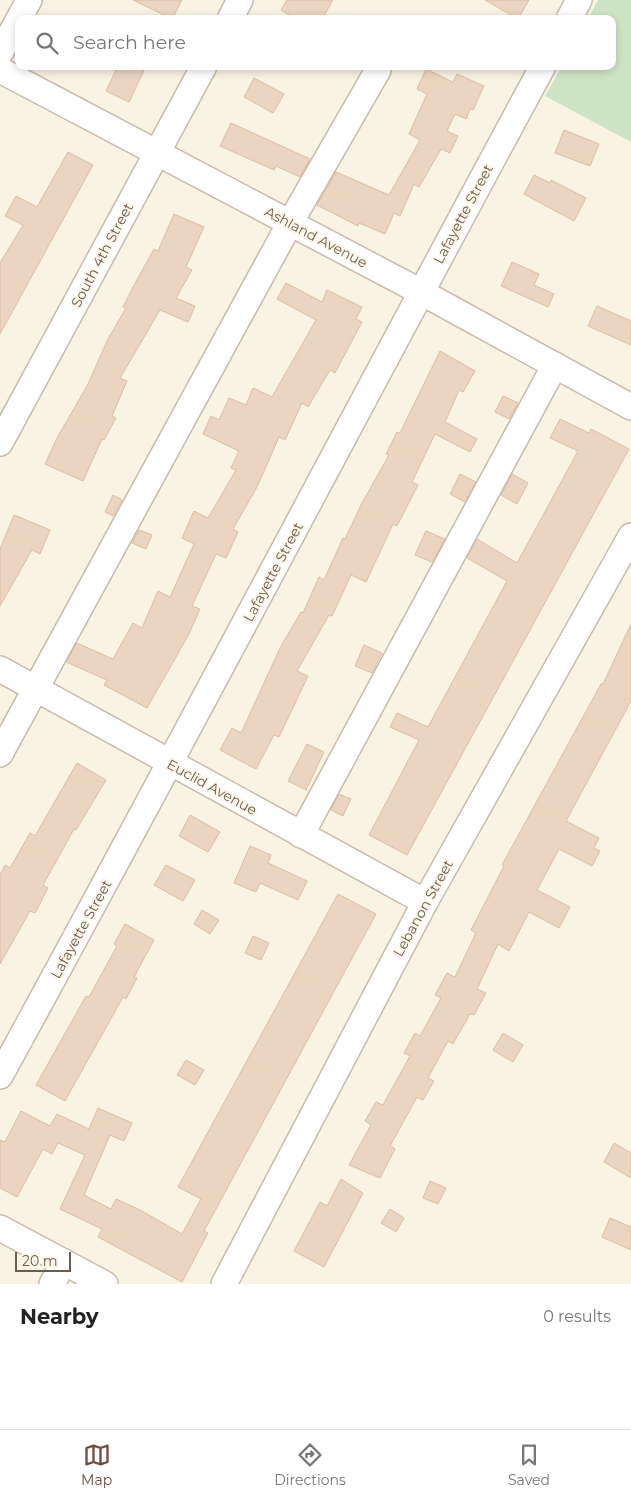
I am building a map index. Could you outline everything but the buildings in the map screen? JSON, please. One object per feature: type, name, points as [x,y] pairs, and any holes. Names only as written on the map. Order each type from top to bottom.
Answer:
[{"type":"street","points":[[21,15],[29,0]]},
{"type":"street","points":[[232,15],[240,0]]},
{"type":"street","points":[[571,15],[579,0]]},
{"type":"street","points":[[0,53],[15,26]]},
{"type":"street","name":"Ashland Avenue","points":[[0,70],[421,292],[631,407]]},
{"type":"street","name":"South 4th Street","points":[[0,443],[202,70]]},
{"type":"street","points":[[0,754],[290,223],[378,70]]},
{"type":"street","name":"Lafayette Street","points":[[0,1076],[171,764],[541,70]]},
{"type":"street","points":[[301,835],[554,365]]},
{"type":"street","name":"Lebanon Street","points":[[224,1284],[425,902],[631,536]]},
{"type":"street","name":"Euclid Avenue","points":[[0,670],[425,902]]},
{"type":"street","points":[[0,1228],[105,1284]]},
{"type":"street","points":[[52,1284],[64,1262]]},
{"type":"green space","points":[[598,0],[631,0],[631,142],[545,96],[560,70],[616,70],[616,15],[590,15]]}]
